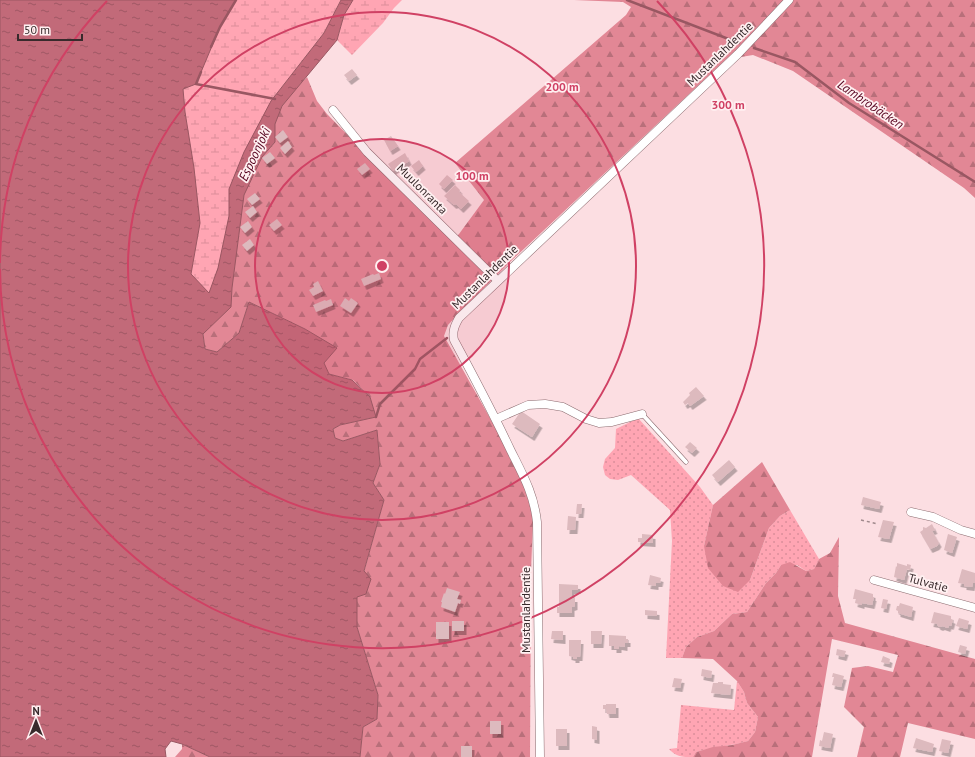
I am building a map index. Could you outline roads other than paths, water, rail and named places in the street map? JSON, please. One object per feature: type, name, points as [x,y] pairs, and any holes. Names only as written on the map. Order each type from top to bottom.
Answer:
[{"type":"street","name":"Mustanlahdentie","points":[[540,757],[536,510],[532,494],[496,419],[453,336],[455,325],[459,318],[755,37],[788,0]]},
{"type":"street","name":"Muulonranta","points":[[333,110],[367,152],[498,281]]},
{"type":"street","points":[[496,419],[528,405],[545,404],[563,407],[586,419],[599,423],[612,422],[642,414]]},
{"type":"street","points":[[911,512],[932,517],[961,530],[975,534]]},
{"type":"street","name":"Tulvatie","points":[[874,580],[975,608]]},
{"type":"lane","points":[[642,414],[686,462]]},
{"type":"water","name":"Espoonjoki","points":[[0,0],[236,0],[220,27],[196,84],[183,89],[200,223],[191,274],[209,293],[218,268],[229,216],[229,189],[244,152],[271,101],[324,33],[341,0],[353,0],[344,15],[337,40],[282,106],[275,124],[275,142],[262,157],[244,195],[231,307],[203,334],[205,349],[217,352],[239,333],[249,302],[305,329],[337,348],[324,363],[329,374],[352,380],[370,397],[376,417],[340,425],[333,429],[335,438],[343,441],[377,430],[380,464],[373,483],[384,500],[364,571],[371,579],[366,594],[357,597],[357,627],[378,695],[377,719],[363,727],[360,757],[210,757],[182,744],[171,741],[165,749],[166,757],[0,757]]},
{"type":"waterway","points":[[211,47],[220,27],[236,0]]},
{"type":"waterway","name":"Lambrobäcken","points":[[627,0],[739,43]]},
{"type":"waterway","name":"Lambrobäcken","points":[[754,48],[795,62],[849,103],[975,182]]},
{"type":"waterway","points":[[201,72],[196,84],[275,99]]},
{"type":"waterway","points":[[376,417],[380,404],[415,369],[420,359],[447,338]]}]
